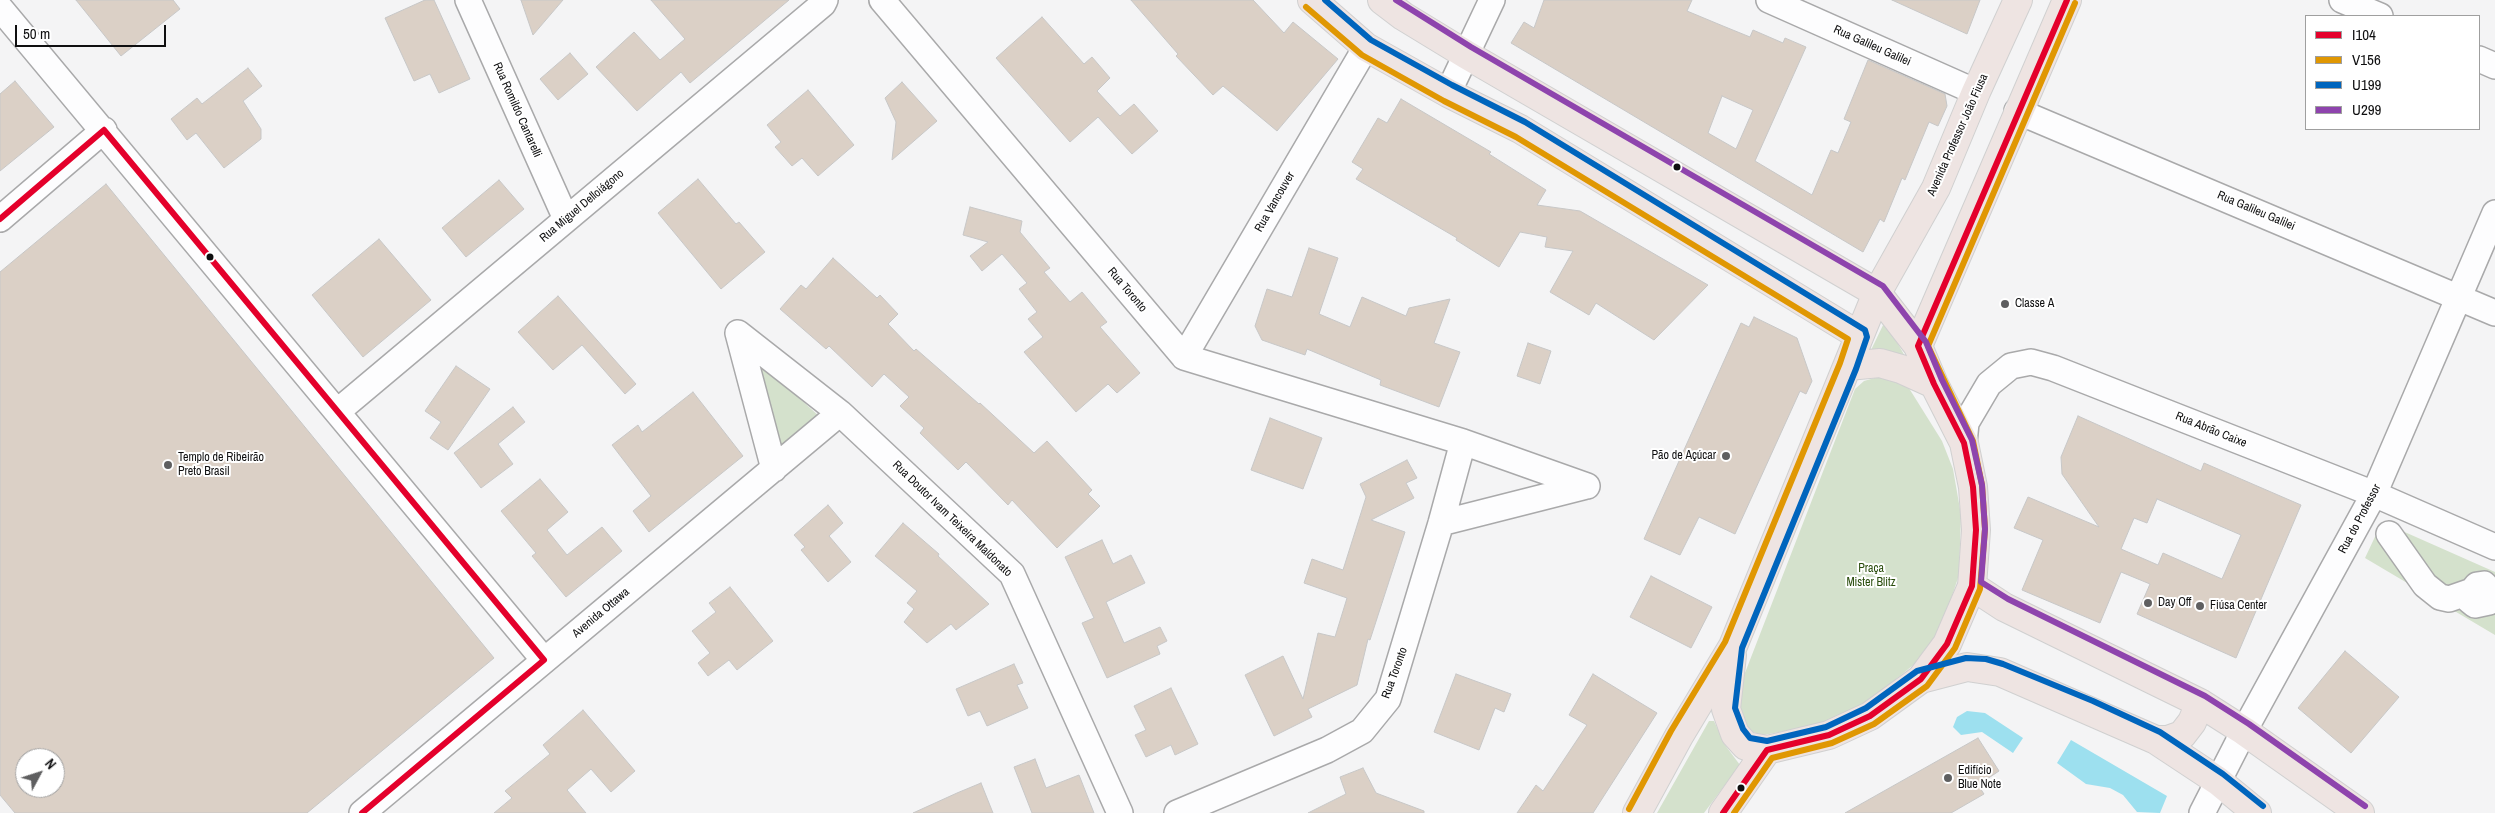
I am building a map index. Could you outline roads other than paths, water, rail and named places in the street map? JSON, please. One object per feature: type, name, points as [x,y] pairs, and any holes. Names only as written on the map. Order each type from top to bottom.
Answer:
[{"type":"main road","points":[[1312,0],[1366,47],[1448,93],[1528,134],[1858,335]]},
{"type":"main road","points":[[1382,0],[1403,16],[1876,293],[1918,346],[1934,384],[1964,443],[1973,487],[1976,530],[1972,586],[1947,644],[1921,679],[1870,716],[1829,735],[1767,750],[1746,746],[1735,734],[1726,709],[1733,646]]},
{"type":"main road","name":"Avenida Professor João Fiusa","points":[[1637,813],[1678,736],[1733,646],[1876,293],[1936,188],[1976,92],[2018,0]]},
{"type":"main road","points":[[1918,346],[2017,111],[2067,0]]},
{"type":"main road","points":[[1848,366],[1880,363],[1901,369],[1934,384]]},
{"type":"main road","points":[[1972,586],[2004,607],[2200,703],[2244,731],[2360,813]]},
{"type":"main road","points":[[1921,679],[1967,667],[2000,672],[2156,740],[2218,782],[2257,813]]},
{"type":"main road","points":[[2156,740],[2168,740],[2182,735],[2192,722],[2200,703]]},
{"type":"main road","points":[[1723,813],[1767,750]]},
{"type":"street","name":"Rua Romildo Cantarelli","points":[[468,0],[566,219]]},
{"type":"street","name":"Rua Miguel Delloiágono","points":[[338,411],[823,4],[825,0]]},
{"type":"street","name":"Rua Toronto","points":[[882,0],[1184,357]]},
{"type":"street","points":[[1448,93],[1492,0]]},
{"type":"street","name":"Rua Galileu Galilei","points":[[1769,0],[1976,92]]},
{"type":"street","points":[[2342,0],[2378,15]]},
{"type":"street","points":[[0,8],[104,130],[544,660]]},
{"type":"street","name":"Rua Vancouver","points":[[1184,357],[1366,47]]},
{"type":"street","points":[[2480,59],[2495,66]]},
{"type":"street","name":"Rua Galileu Galilei","points":[[2017,111],[2495,313]]},
{"type":"street","points":[[0,219],[104,130]]},
{"type":"street","name":"Rua do Professor","points":[[2202,813],[2244,731],[2374,494],[2495,214]]},
{"type":"street","name":"Rua Doutor Ivam Teixeira Maldonato","points":[[774,469],[738,333],[840,413],[1012,574],[1120,813]]},
{"type":"street","points":[[1184,357],[1463,442],[1587,486],[1441,523]]},
{"type":"street","name":"Rua Abrão Caixe","points":[[1964,443],[1966,423],[1989,384],[2011,366],[2031,362],[2053,368],[2374,494],[2495,547]]},
{"type":"street","name":"Avenida Ottawa","points":[[376,809],[544,660],[840,413]]},
{"type":"street","name":"Rua Toronto","points":[[1177,813],[1327,750],[1362,730],[1388,699],[1441,523],[1463,442]]},
{"type":"street","points":[[2389,534],[2425,585],[2440,597],[2485,600]]},
{"type":"water","points":[[1967,711],[1985,713],[2023,738],[2013,753],[1982,732],[1961,735],[1953,727],[1957,717]]},
{"type":"water","points":[[2071,740],[2167,796],[2160,813],[2137,812],[2123,795],[2110,788],[2086,784],[2057,763]]},
{"type":"place","name":"Classe A","points":[[2005,304]]},
{"type":"place","name":"Pão de Açúcar","points":[[1726,456]]},
{"type":"place","name":"Templo de Ribeirão Preto Brasil","points":[[168,465]]},
{"type":"place","name":"Day Off","points":[[2148,603]]},
{"type":"place","name":"Fiúsa Center","points":[[2200,606]]},
{"type":"place","name":"Edifício Blue Note","points":[[1948,778]]},
{"type":"park label","name":"Praça Mister Blitz","points":[[1871,576]]}]
